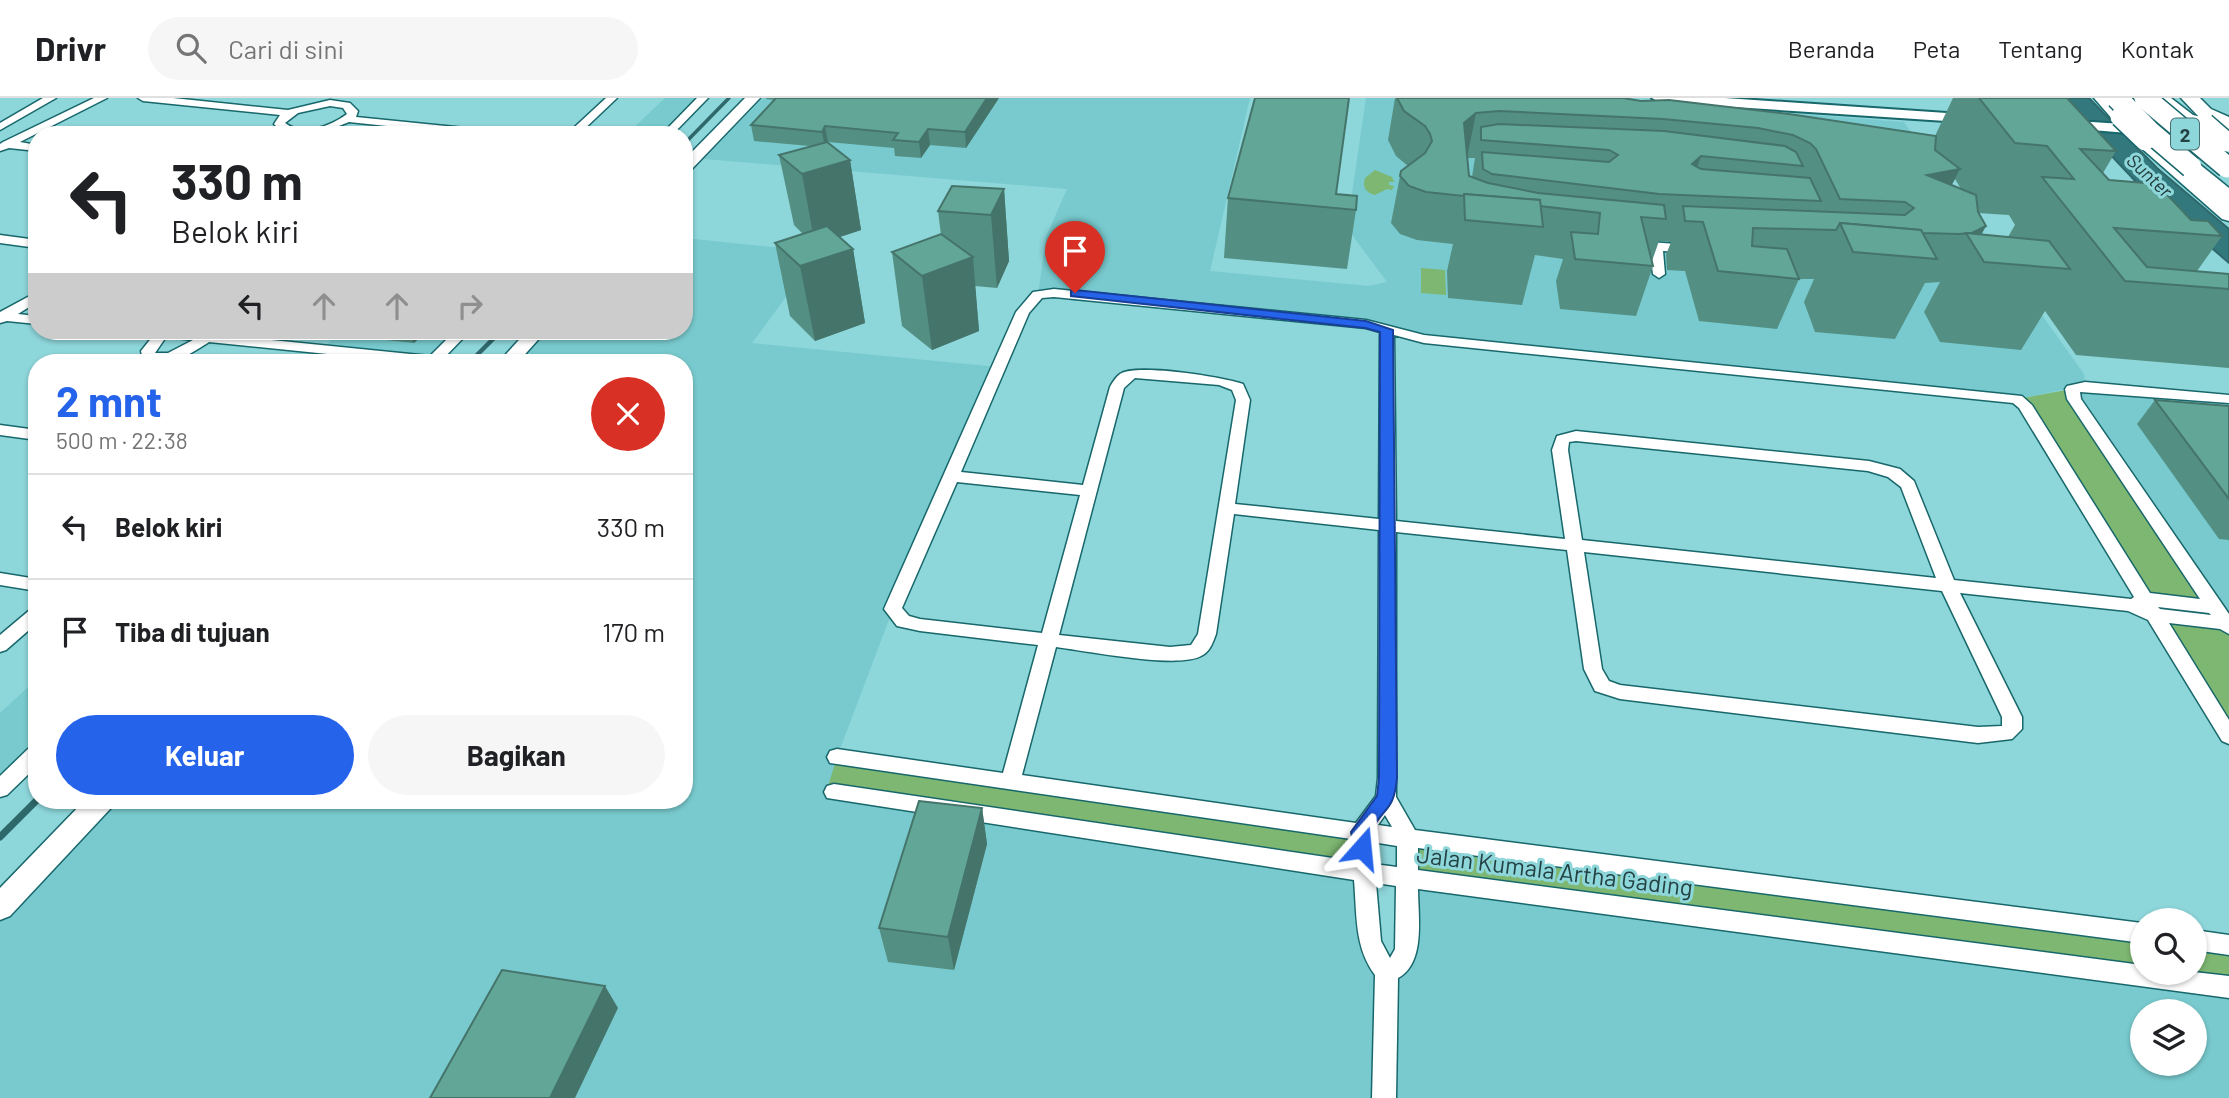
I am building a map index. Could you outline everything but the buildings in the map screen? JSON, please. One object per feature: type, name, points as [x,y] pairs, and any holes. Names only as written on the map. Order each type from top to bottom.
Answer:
[{"type":"highway","points":[[2103,98],[2145,141],[2229,215]]},
{"type":"highway","points":[[2117,98],[2134,117],[2121,123]]},
{"type":"highway","points":[[2117,98],[2150,132],[2229,200]]},
{"type":"highway","name":"2","points":[[2129,98],[2160,128],[2229,184]]},
{"type":"highway","points":[[2190,98],[2206,113],[2228,143]]},
{"type":"highway","points":[[2161,99],[2186,119],[2228,143]]},
{"type":"highway","name":"2","points":[[2161,99],[2228,143]]},
{"type":"highway","points":[[2150,130],[2186,154],[2229,193]]},
{"type":"highway","points":[[2186,154],[2228,143]]},
{"type":"main road","points":[[1658,98],[1740,104],[1990,113],[1873,98]]},
{"type":"main road","points":[[1740,104],[1768,100],[1887,106],[1805,98]]},
{"type":"main road","points":[[2063,117],[2121,123],[2228,143]]},
{"type":"main road","points":[[2121,123],[2228,143]]},
{"type":"street","points":[[0,127],[51,98]]},
{"type":"street","points":[[31,126],[78,98]]},
{"type":"street","points":[[40,126],[102,98]]},
{"type":"street","points":[[143,98],[290,113]]},
{"type":"street","points":[[580,126],[612,98]]},
{"type":"street","points":[[675,126],[703,98]]},
{"type":"street","points":[[693,151],[753,98]]},
{"type":"street","points":[[281,126],[279,124],[290,113],[309,106],[344,101],[353,111],[348,119]]},
{"type":"street","points":[[332,126],[348,119],[417,126]]},
{"type":"street","points":[[2,143],[28,128]]},
{"type":"street","points":[[2,143],[28,131]]},
{"type":"street","points":[[2,143],[28,146]]},
{"type":"street","points":[[0,159],[28,148]]},
{"type":"street","points":[[0,239],[28,243]]},
{"type":"street","points":[[1617,243],[1703,250]]},
{"type":"street","points":[[1656,247],[1659,274]]},
{"type":"street","points":[[1012,780],[1048,640],[1117,387],[1125,377],[1143,374],[1221,381],[1238,387],[1243,400],[1207,634],[1196,651],[1170,654],[1048,640],[920,625],[903,621],[893,609],[1023,312],[1038,295],[1075,293],[1366,324],[1424,339],[2017,398],[2025,405],[2143,607],[2229,736]]},
{"type":"street","points":[[1,317],[28,301]]},
{"type":"street","points":[[1,317],[28,319]]},
{"type":"street","points":[[1387,330],[1386,798],[1408,837],[1406,949],[1400,965],[1387,972]]},
{"type":"street","points":[[178,354],[202,340]]},
{"type":"street","points":[[237,340],[368,354]]},
{"type":"street","points":[[441,354],[454,340]]},
{"type":"street","points":[[515,354],[529,340]]},
{"type":"street","points":[[330,354],[335,350]]},
{"type":"street","points":[[2227,625],[2074,399],[2072,389],[2085,386],[2229,399]]},
{"type":"street","points":[[0,430],[28,434]]},
{"type":"street","points":[[1568,437],[1883,468],[1902,478],[1908,485],[1947,584],[2012,717],[2012,729],[2005,734],[1978,735],[1611,690],[1602,686],[1593,669],[1576,545],[1559,444],[1562,439],[1568,437]]},
{"type":"street","points":[[949,477],[1088,491]]},
{"type":"street","points":[[1226,508],[1947,584],[2143,607],[2227,625]]},
{"type":"street","points":[[0,579],[28,583]]},
{"type":"street","points":[[2143,607],[2215,607]]},
{"type":"street","points":[[0,645],[28,620]]},
{"type":"street","points":[[837,757],[1361,832],[2130,931]]},
{"type":"street","points":[[0,789],[28,762]]},
{"type":"street","name":"Jalan Kumala Artha Gading","points":[[834,792],[1363,872],[2229,987]]},
{"type":"street","points":[[1384,1098],[1387,972],[1374,955],[1370,941],[1361,832],[1386,798]]},
{"type":"street","points":[[0,907],[93,809]]},
{"type":"street","points":[[2207,941],[2229,944]]},
{"type":"shaded area","points":[[665,98],[704,98],[676,126],[635,126]]},
{"type":"shaded area","points":[[763,98],[1250,98],[1210,271],[1369,286],[1387,282],[1347,228],[1366,98],[1583,98],[1904,122],[2084,374],[2085,386],[2229,399],[2229,631],[2072,388],[2017,399],[1424,339],[1366,324],[1038,295],[1046,237],[1067,189],[704,159]]},
{"type":"shaded area","points":[[693,239],[819,252],[752,343],[998,367],[893,609],[837,757],[826,796],[1363,872],[1374,955],[1400,965],[1408,877],[2130,975],[2130,985],[2200,985],[2229,989],[2229,1098],[0,1098],[0,921],[105,809],[693,809],[693,354],[522,354],[536,340],[693,340]]},
{"type":"shaded area","points":[[332,340],[459,340],[444,354],[348,354],[320,350]]},
{"type":"shaded area","points":[[28,687],[28,765],[0,792],[0,713]]},
{"type":"green space","points":[[1375,170],[1392,177],[1394,182],[1389,182],[1389,185],[1394,186],[1392,190],[1387,189],[1375,195],[1367,191],[1364,187],[1365,178]]},
{"type":"green space","points":[[1421,268],[1445,270],[1446,295],[1421,293]]},
{"type":"green space","points":[[2072,389],[2215,607],[2145,599],[2017,399]]},
{"type":"green space","points":[[2154,615],[2229,628],[2229,736]]},
{"type":"green space","points":[[837,757],[1361,832],[1363,872],[825,796]]},
{"type":"green space","points":[[1406,833],[2130,930],[2130,974],[1408,877]]},
{"type":"green space","points":[[2207,941],[2229,944],[2229,987],[2207,984]]},
{"type":"water","name":"Sunter","points":[[2057,98],[2089,98],[2157,168],[2229,229],[2229,263],[2139,185]]},
{"type":"waterway","points":[[693,135],[729,98]]},
{"type":"waterway","points":[[478,354],[492,340]]},
{"type":"waterway","points":[[0,837],[28,809]]},
{"type":"route","points":[[1075,293],[1366,324],[1387,330],[1388,778],[1386,798],[1361,832],[1362,848]]}]
